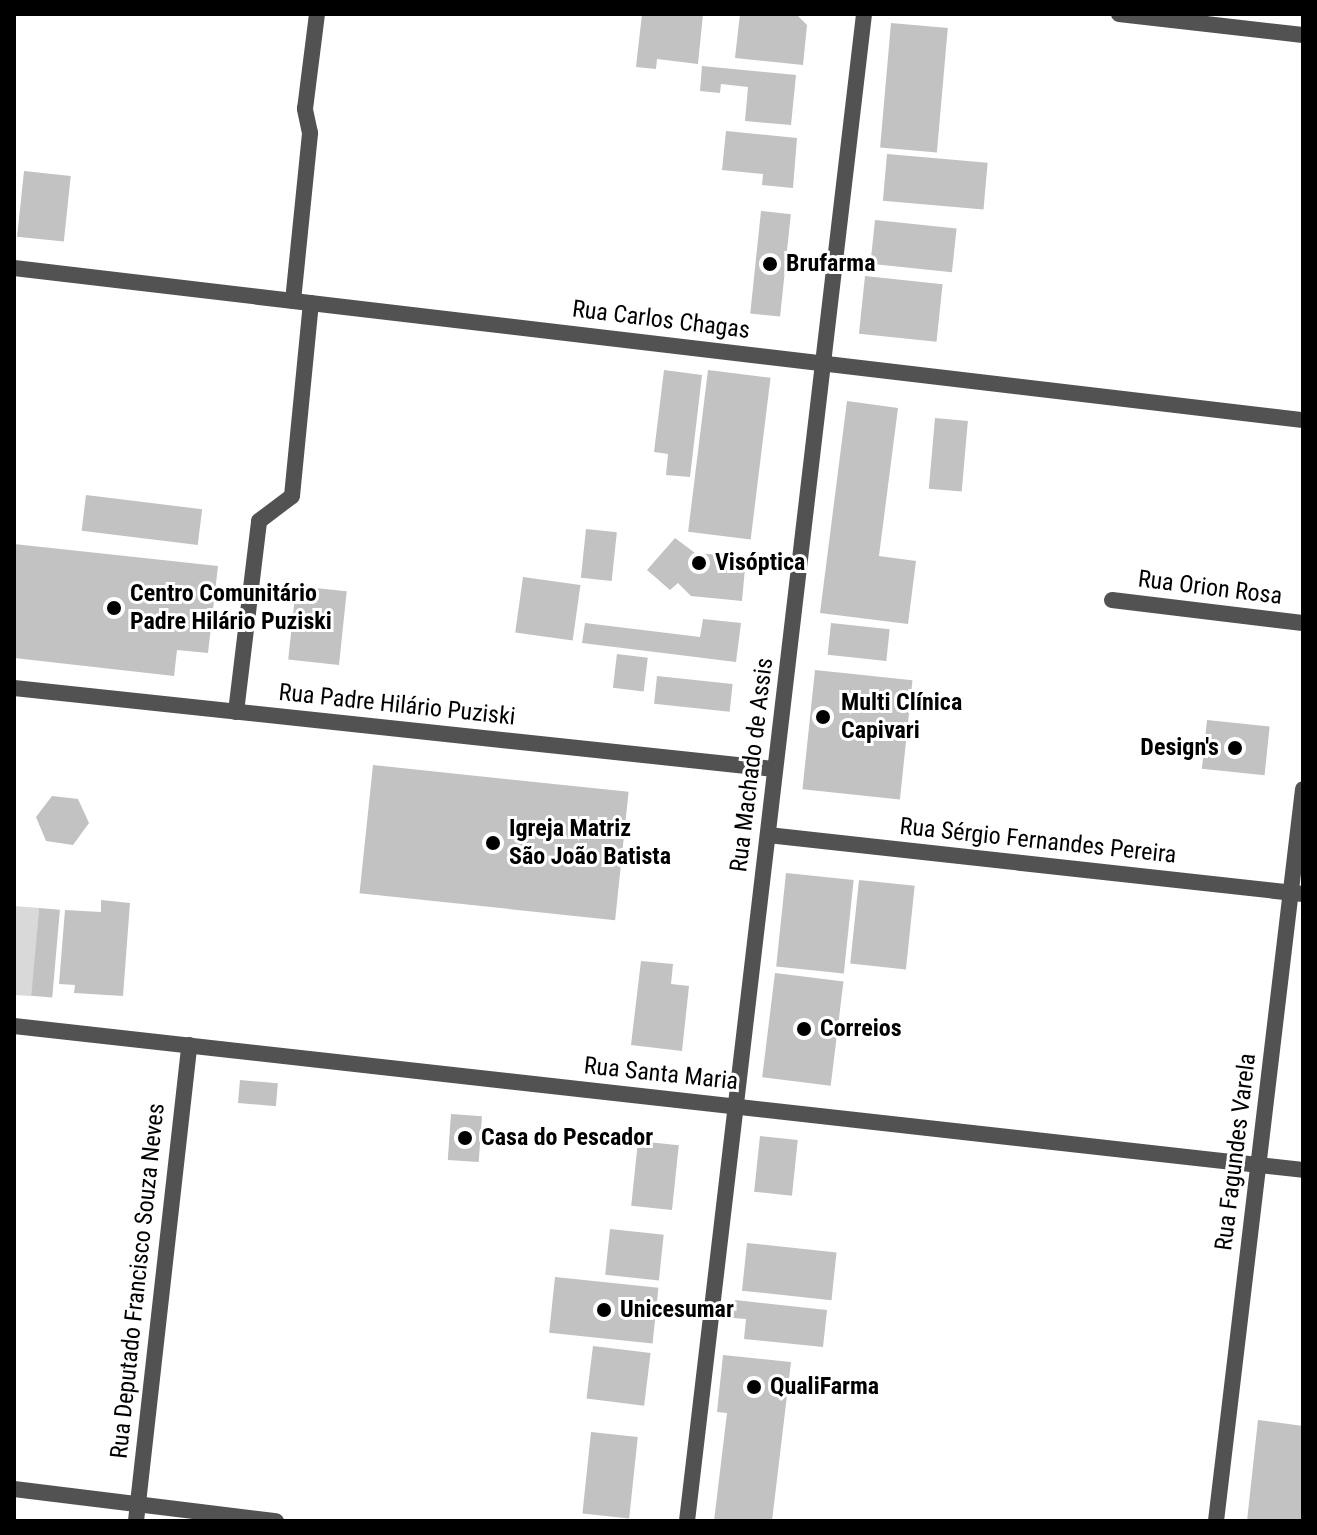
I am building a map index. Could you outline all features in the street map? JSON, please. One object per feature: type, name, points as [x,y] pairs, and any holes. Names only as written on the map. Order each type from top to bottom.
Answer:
[{"type":"street","points":[[293,301],[310,133],[305,109],[317,14]]},
{"type":"street","name":"Rua Machado de Assis","points":[[687,1521],[864,14]]},
{"type":"street","points":[[1119,14],[1303,35]]},
{"type":"street","name":"Rua Carlos Chagas","points":[[14,268],[1303,420]]},
{"type":"street","points":[[236,712],[259,521],[292,496],[311,303]]},
{"type":"street","name":"Rua Orion Rosa","points":[[1112,600],[1303,623]]},
{"type":"street","name":"Rua Padre Hilário Puziski","points":[[14,688],[775,769]]},
{"type":"street","name":"Rua Fagundes Varela","points":[[1216,1521],[1258,1165],[1297,894],[1303,789]]},
{"type":"street","name":"Rua Sérgio Fernandes Pereira","points":[[768,835],[1297,894]]},
{"type":"street","name":"Rua Santa Maria","points":[[14,1026],[1303,1170]]},
{"type":"street","name":"Rua Deputado Francisco Souza Neves","points":[[137,1512],[189,1045]]},
{"type":"street","points":[[14,1489],[137,1512],[276,1521]]},
{"type":"shaded area","points":[[14,906],[39,908],[32,996],[14,995]]},
{"type":"building","points":[[642,14],[703,14],[698,64],[657,59],[656,69],[636,67]]},
{"type":"building","points":[[740,14],[798,16],[807,25],[803,65],[735,58]]},
{"type":"building","points":[[891,23],[948,28],[937,152],[880,148]]},
{"type":"building","points":[[702,66],[796,75],[791,125],[745,121],[748,87],[721,84],[720,93],[700,91]]},
{"type":"building","points":[[726,131],[797,138],[793,188],[762,185],[763,174],[722,170]]},
{"type":"building","points":[[887,154],[988,163],[984,210],[883,201]]},
{"type":"building","points":[[24,171],[71,176],[64,242],[17,237]]},
{"type":"building","name":"Brufarma","points":[[761,211],[791,214],[780,317],[750,313]]},
{"type":"building","points":[[875,220],[957,229],[952,272],[870,264]]},
{"type":"building","points":[[865,276],[943,284],[937,342],[859,334]]},
{"type":"building","points":[[664,370],[702,375],[690,477],[666,475],[668,454],[654,452]]},
{"type":"building","points":[[708,370],[771,378],[751,539],[688,532]]},
{"type":"building","points":[[847,401],[898,408],[879,556],[916,561],[908,624],[820,613]]},
{"type":"building","points":[[935,418],[968,421],[962,492],[929,489]]},
{"type":"building","points":[[86,495],[202,509],[198,545],[82,531]]},
{"type":"building","points":[[586,529],[617,532],[612,581],[581,578]]},
{"type":"building","name":"Visóptica","points":[[675,538],[695,553],[746,557],[742,601],[691,596],[678,583],[670,590],[647,570]]},
{"type":"building","name":"Centro Comunitário Padre Hilário Puziski","points":[[14,544],[218,566],[208,653],[177,650],[174,676],[14,658]]},
{"type":"building","points":[[523,577],[580,585],[573,641],[515,632]]},
{"type":"building","points":[[296,586],[347,591],[339,665],[288,660]]},
{"type":"building","points":[[703,619],[741,623],[736,662],[582,643],[585,623],[700,637]]},
{"type":"building","points":[[831,623],[890,629],[886,661],[828,655]]},
{"type":"building","points":[[617,654],[648,658],[644,692],[613,688]]},
{"type":"building","points":[[815,670],[912,680],[900,800],[802,789]]},
{"type":"building","points":[[657,676],[733,684],[730,712],[654,704]]},
{"type":"building","name":"Design's","points":[[1207,720],[1270,727],[1265,775],[1202,769]]},
{"type":"building","name":"Igreja Matriz São João Batista","points":[[373,765],[629,792],[615,920],[360,893]]},
{"type":"building","points":[[52,796],[78,799],[89,823],[73,845],[46,841],[36,817]]},
{"type":"building","points":[[786,873],[854,880],[844,974],[776,966]]},
{"type":"building","points":[[859,880],[915,886],[906,969],[850,964]]},
{"type":"building","points":[[101,900],[130,903],[123,996],[74,993],[75,985],[59,984],[65,910],[101,912]]},
{"type":"building","points":[[39,908],[60,910],[52,997],[31,996]]},
{"type":"building","points":[[641,961],[673,964],[671,984],[689,986],[682,1051],[631,1045]]},
{"type":"building","name":"Correios","points":[[775,973],[843,981],[831,1086],[762,1077]]},
{"type":"building","points":[[240,1080],[278,1083],[276,1106],[238,1103]]},
{"type":"building","name":"Casa do Pescador","points":[[451,1114],[482,1116],[479,1162],[448,1160]]},
{"type":"building","points":[[760,1136],[798,1140],[792,1196],[754,1192]]},
{"type":"building","points":[[638,1141],[679,1145],[672,1210],[631,1206]]},
{"type":"building","points":[[610,1229],[664,1235],[659,1280],[605,1275]]},
{"type":"building","points":[[747,1243],[837,1252],[831,1300],[742,1291]]},
{"type":"building","name":"Unicesumar","points":[[555,1277],[658,1288],[653,1344],[549,1333]]},
{"type":"building","points":[[735,1300],[827,1310],[823,1347],[744,1339],[746,1319],[733,1318]]},
{"type":"building","points":[[593,1346],[651,1353],[644,1406],[587,1399]]},
{"type":"building","points":[[723,1355],[791,1362],[772,1521],[714,1521],[727,1413],[717,1412]]},
{"type":"building","points":[[1258,1420],[1303,1426],[1303,1521],[1247,1521]]},
{"type":"building","points":[[591,1432],[638,1437],[629,1518],[582,1514]]},
{"type":"place","name":"Brufarma","points":[[770,264]]},
{"type":"place","name":"Visóptica","points":[[699,563]]},
{"type":"place","name":"Centro Comunitário Padre Hilário Puziski","points":[[114,608]]},
{"type":"place","name":"Multi Clínica Capivari","points":[[823,717]]},
{"type":"place","name":"Design's","points":[[1235,748]]},
{"type":"place","name":"Igreja Matriz São João Batista","points":[[493,843]]},
{"type":"place","name":"Correios","points":[[804,1029]]},
{"type":"place","name":"Casa do Pescador","points":[[465,1138]]},
{"type":"place","name":"Unicesumar","points":[[604,1310]]},
{"type":"place","name":"QualiFarma","points":[[754,1387]]}]
